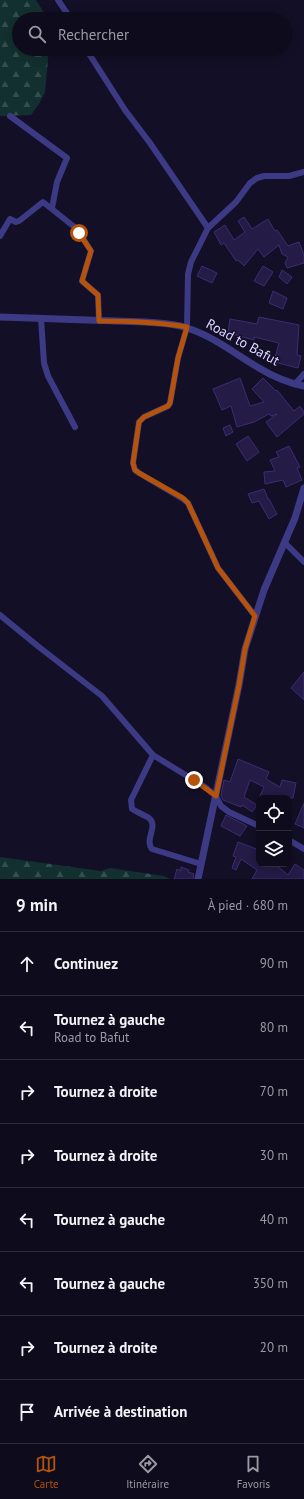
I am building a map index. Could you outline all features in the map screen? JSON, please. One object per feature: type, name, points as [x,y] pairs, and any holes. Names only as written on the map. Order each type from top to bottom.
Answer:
[{"type":"street","points":[[58,0],[66,12]]},
{"type":"street","points":[[90,56],[125,110],[150,143],[208,228]]},
{"type":"street","points":[[10,116],[67,158],[57,182],[52,208]]},
{"type":"street","points":[[255,616],[218,568],[188,503],[183,498],[139,473],[135,470],[133,463],[139,422],[144,417],[168,406],[170,403],[178,358],[187,327],[188,274],[191,262],[208,228],[236,202],[250,183],[257,178],[264,176],[289,176],[304,172]]},
{"type":"street","points":[[0,236],[10,219],[16,222],[19,221],[44,202],[77,229],[81,238],[91,251],[82,281],[98,295],[99,321]]},
{"type":"street","name":"Road to Bafut","points":[[0,317],[145,322],[187,327],[213,339],[260,369],[294,384],[304,386]]},
{"type":"street","points":[[41,319],[44,363],[48,376],[75,427]]},
{"type":"street","points":[[294,384],[304,374]]},
{"type":"street","points":[[198,879],[239,685],[245,649],[264,590],[295,518],[304,488]]},
{"type":"street","points":[[285,543],[304,562]]},
{"type":"street","points":[[0,615],[102,696],[153,755],[194,780],[216,796],[221,806],[229,812],[256,825]]},
{"type":"street","points":[[153,755],[131,800],[132,809],[153,822],[149,840],[149,845],[152,849],[201,864]]},
{"type":"street","points":[[292,842],[304,849]]},
{"type":"green space","points":[[0,0],[36,0],[44,12],[12,12],[12,56],[48,56],[45,92],[31,115],[0,116]]},
{"type":"green space","points":[[0,857],[101,871],[110,868],[164,876],[170,879],[0,879]]},
{"type":"building","points":[[244,217],[252,229],[268,219],[275,231],[277,230],[288,246],[299,242],[304,255],[304,263],[287,268],[285,263],[288,257],[282,254],[279,245],[264,257],[258,249],[244,266],[238,260],[236,261],[224,243],[221,245],[214,232],[225,225],[234,240],[245,232],[238,221]]},
{"type":"building","points":[[202,266],[217,273],[212,283],[197,276]]},
{"type":"building","points":[[263,266],[273,272],[264,286],[254,281]]},
{"type":"building","points":[[282,270],[292,277],[287,284],[279,277]]},
{"type":"building","points":[[273,291],[287,298],[283,309],[269,303]]},
{"type":"building","points":[[259,317],[299,325],[297,355],[301,356],[298,368],[274,362],[279,343],[254,337],[254,340],[228,333],[230,319],[257,324]]},
{"type":"building","points":[[240,378],[250,406],[264,402],[252,389],[263,378],[276,391],[277,390],[294,411],[300,406],[304,414],[277,437],[266,422],[277,414],[271,416],[269,414],[254,422],[237,427],[231,406],[222,410],[213,389]]},
{"type":"building","points":[[230,425],[233,432],[226,436],[223,428]]},
{"type":"building","points":[[248,436],[259,452],[247,461],[236,444]]},
{"type":"building","points":[[289,446],[300,467],[297,468],[302,480],[286,487],[283,480],[265,484],[264,472],[275,471],[270,460],[279,457],[276,452]]},
{"type":"building","points":[[264,489],[277,514],[269,519],[259,501],[252,503],[248,494]]},
{"type":"building","points":[[304,672],[304,700],[291,688]]},
{"type":"building","points":[[238,759],[269,772],[266,779],[280,787],[282,780],[296,783],[292,798],[292,795],[260,795],[264,787],[250,780],[244,797],[256,804],[252,812],[242,805],[241,807],[223,800],[221,795],[224,780],[230,782]]},
{"type":"building","points":[[304,803],[304,828],[295,824]]},
{"type":"building","points":[[226,815],[247,826],[240,836],[221,826]]},
{"type":"building","points":[[238,842],[256,849],[256,867],[279,867],[288,875],[295,864],[304,870],[304,879],[252,879],[257,870],[241,859],[236,870],[232,868],[236,857],[233,856]]},
{"type":"building","points":[[181,867],[194,874],[193,879],[174,879],[177,869],[181,871]]},
{"type":"route","points":[[79,233],[91,251],[82,281],[97,292],[99,321],[145,322],[187,327],[175,372],[172,399],[168,406],[144,417],[139,422],[133,463],[135,470],[139,473],[183,498],[188,503],[208,550],[218,568],[255,616],[245,649],[216,796],[194,780]]}]
